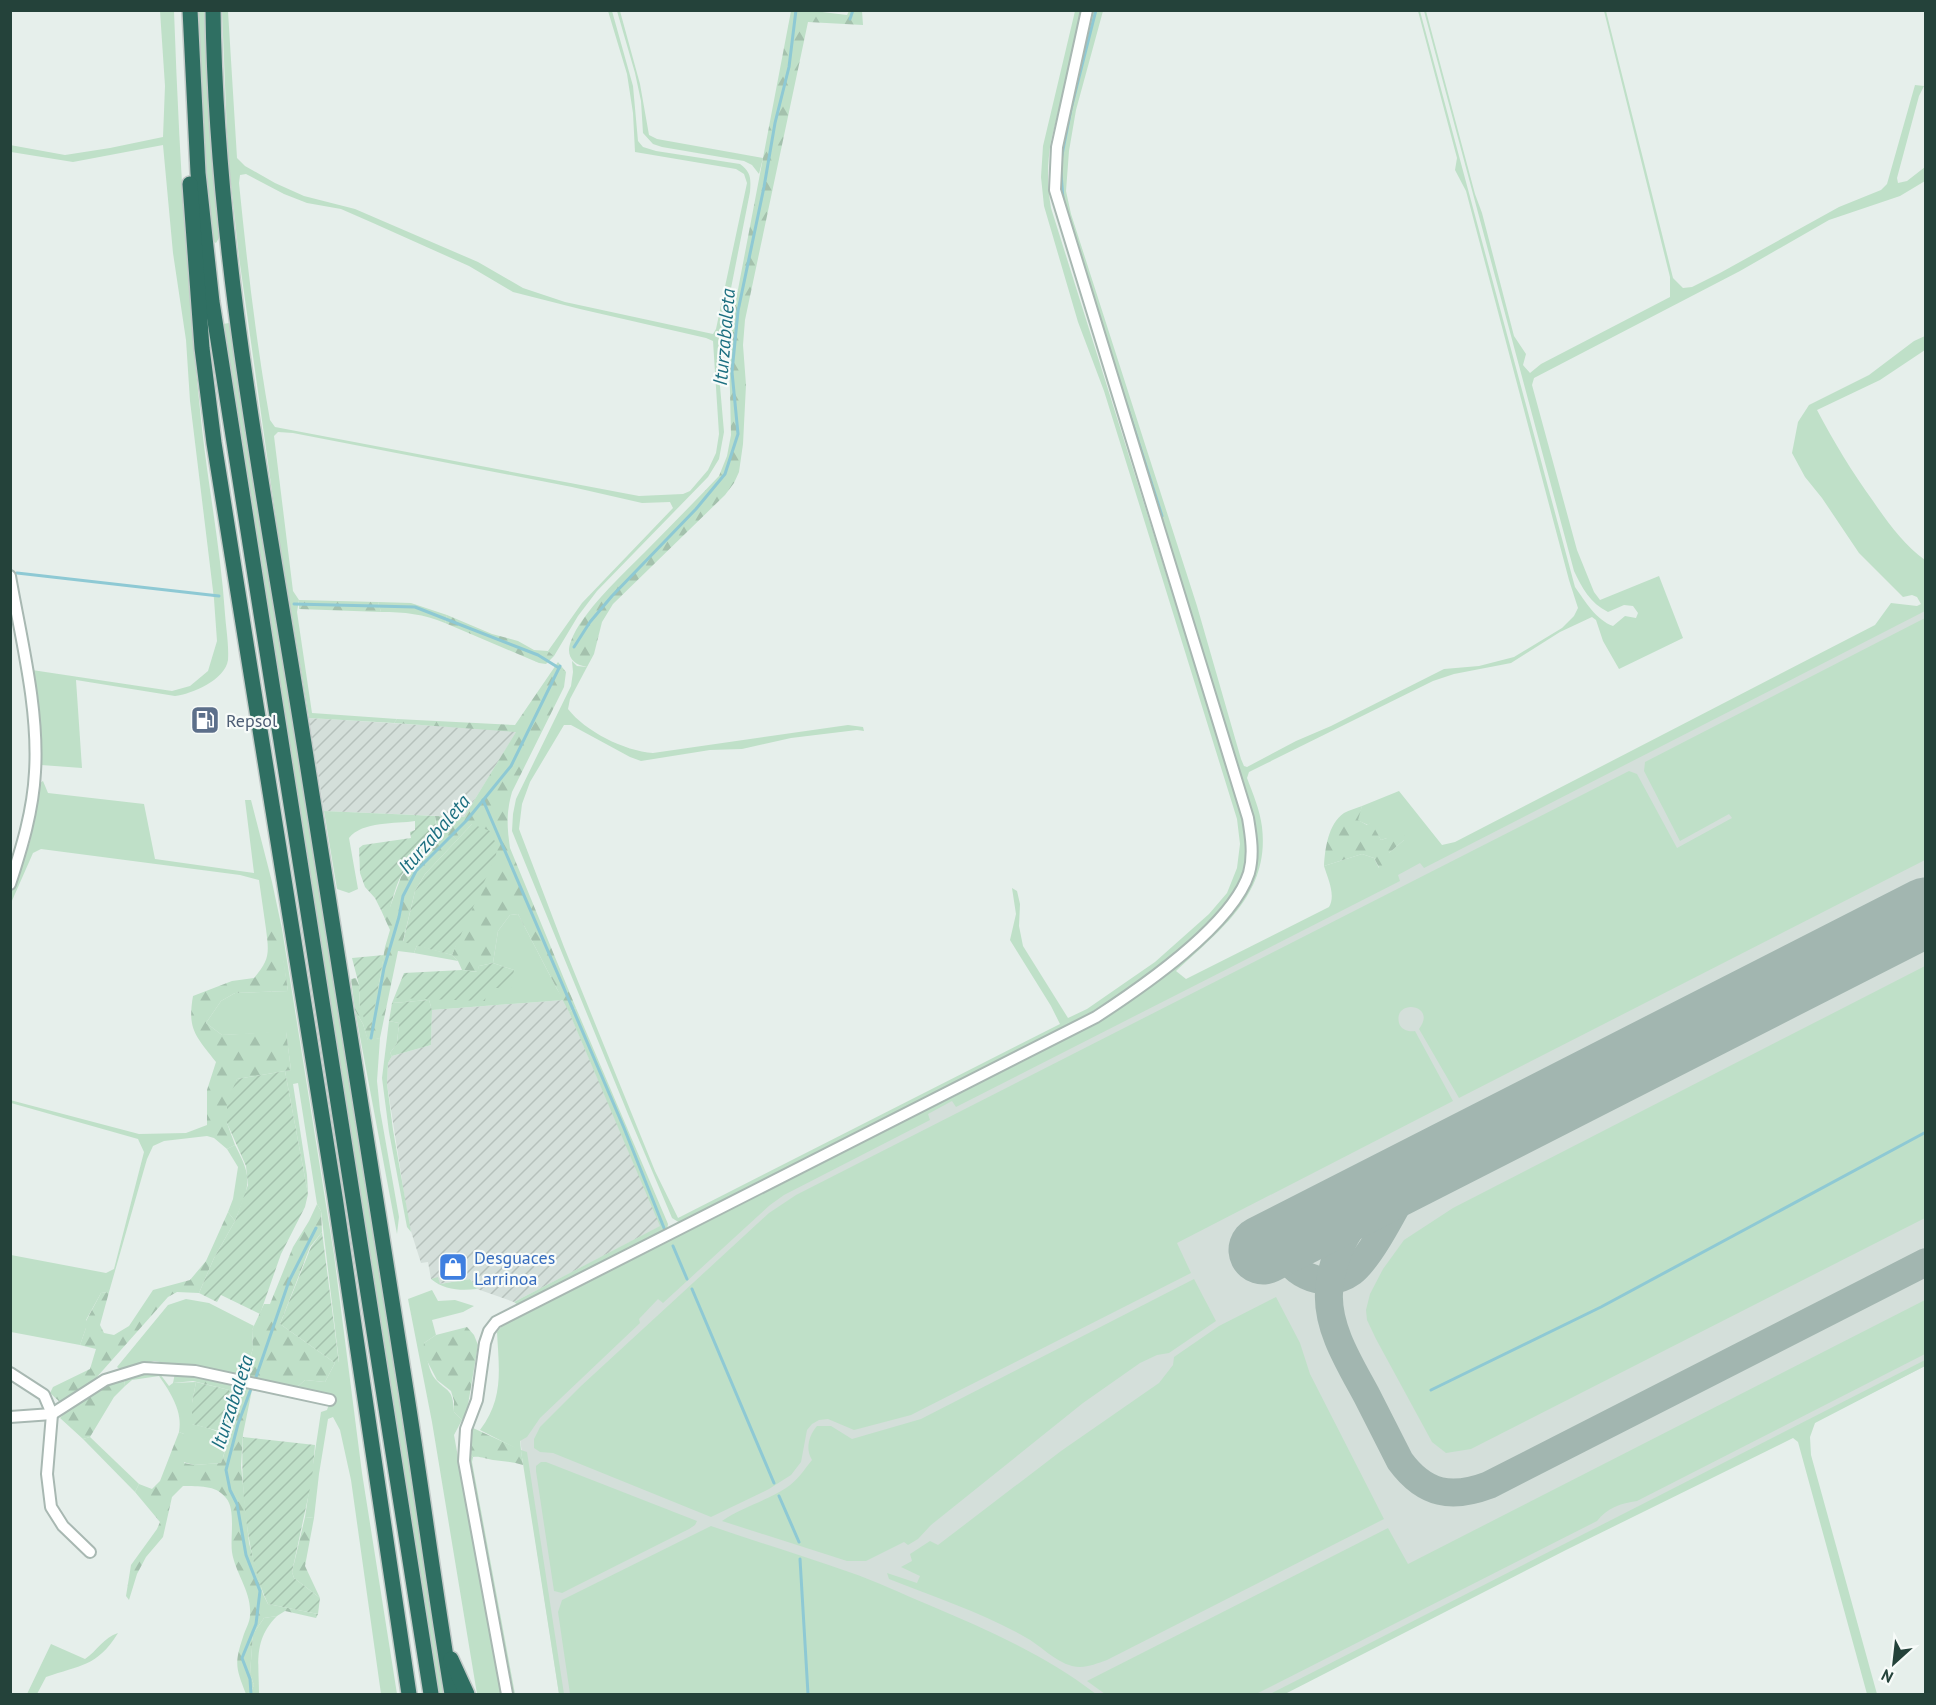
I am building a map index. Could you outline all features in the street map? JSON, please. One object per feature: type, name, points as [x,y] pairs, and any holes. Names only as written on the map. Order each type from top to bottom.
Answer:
[{"type":"highway","points":[[181,10],[193,246],[202,348],[213,431],[335,1197],[410,1695]]},
{"type":"highway","points":[[190,10],[198,173],[212,302],[430,1695]]},
{"type":"highway","points":[[213,10],[213,48],[222,179],[236,315],[398,1335],[452,1695]]},
{"type":"highway","points":[[443,1639],[467,1695]]},
{"type":"street","points":[[507,1695],[464,1461],[466,1429],[477,1400],[485,1343],[489,1331],[496,1322],[1096,1017],[1174,960],[1213,925],[1241,891],[1249,871],[1251,840],[1248,818],[1055,190],[1057,147],[1088,10]]},
{"type":"street","points":[[10,576],[30,692],[35,738],[35,771],[29,818],[10,884]]},
{"type":"street","points":[[10,1417],[52,1414],[105,1380],[144,1368],[195,1371],[330,1400]]},
{"type":"street","points":[[10,1373],[44,1395],[52,1414],[47,1474],[51,1507],[63,1526],[90,1552]]},
{"type":"shaded area","points":[[1925,605],[1925,1366],[1280,1694],[559,1694],[505,1328]]},
{"type":"shaded area","points":[[309,718],[517,731],[464,817],[324,811]]},
{"type":"shaded area","points":[[564,1000],[661,1226],[514,1302],[477,1289],[470,1279],[439,1284],[438,1278],[431,1279],[428,1262],[421,1263],[409,1225],[387,1084],[388,1063],[392,1056],[431,1045],[432,1010]]},
{"type":"green space","points":[[160,11],[174,11],[181,168],[192,325],[202,429],[221,568],[228,660],[221,674],[207,685],[175,696],[76,680],[82,768],[41,765],[32,670],[172,691],[190,686],[208,671],[217,641],[163,145],[73,162],[11,152],[10,145],[65,155],[163,137],[165,86]]},
{"type":"green space","points":[[198,11],[206,11],[219,238],[216,243],[210,213],[204,156]]},
{"type":"green space","points":[[222,11],[228,11],[237,158],[245,166],[304,196],[355,209],[478,262],[523,288],[565,302],[713,334],[716,329],[747,183],[744,174],[736,169],[635,152],[633,113],[627,74],[608,11],[612,11],[633,86],[638,141],[643,147],[740,164],[748,173],[750,192],[718,363],[724,432],[719,459],[708,477],[597,591],[578,616],[554,656],[548,651],[582,603],[673,508],[670,502],[642,503],[572,487],[278,432],[274,436],[293,591],[299,600],[297,612],[312,713],[397,719],[394,723],[309,718],[278,534],[239,257],[228,157]],"holes":[[[246,174],[307,203],[341,209],[469,266],[513,292],[713,341],[719,434],[716,453],[708,470],[690,491],[683,494],[639,496],[275,427],[270,420],[256,331],[242,213],[240,175]]]},
{"type":"green space","points":[[617,11],[620,11],[640,84],[649,135],[657,139],[763,158],[759,174],[752,165],[744,161],[662,147],[653,144],[643,133],[641,101]]},
{"type":"green space","points":[[791,11],[847,15],[849,11],[862,11],[863,25],[808,22],[745,320],[743,345],[746,385],[739,472],[725,495],[613,604],[602,622],[594,654],[587,667],[582,666],[571,659],[569,646],[584,618],[615,582],[719,476],[727,456],[731,435],[729,350],[732,321]]},
{"type":"green space","points":[[1075,11],[1083,11],[1051,141],[1048,174],[1051,208],[1246,828],[1244,872],[1232,897],[1194,938],[1145,976],[1078,1021],[680,1223],[672,1218],[512,831],[516,799],[571,686],[572,661],[577,666],[587,667],[570,699],[568,709],[584,725],[595,732],[618,744],[642,751],[653,753],[848,725],[863,727],[864,731],[791,738],[742,749],[710,750],[641,761],[571,725],[564,725],[530,782],[522,804],[519,829],[655,1171],[678,1218],[1060,1024],[1010,940],[1016,914],[1012,888],[1017,891],[1020,904],[1019,926],[1023,946],[1068,1018],[1087,1009],[1155,962],[1209,914],[1227,893],[1237,868],[1240,844],[1237,819],[1104,391],[1078,322],[1044,206],[1041,177],[1043,146]]},
{"type":"green space","points":[[1093,11],[1103,11],[1076,110],[1069,151],[1066,191],[1071,214],[1197,606],[1241,759],[1247,767],[1444,669],[1479,666],[1514,657],[1562,628],[1574,616],[1578,608],[1466,191],[1455,170],[1457,158],[1418,11],[1420,11],[1575,587],[1596,615],[1613,626],[1625,616],[1636,618],[1638,613],[1633,606],[1624,605],[1608,612],[1587,594],[1574,571],[1424,11],[1426,11],[1482,213],[1514,336],[1526,354],[1523,365],[1530,373],[1541,364],[1670,297],[1670,277],[1604,11],[1606,11],[1673,278],[1683,288],[1692,287],[1720,273],[1839,207],[1881,190],[1887,184],[1915,85],[1924,86],[1919,96],[1897,178],[1898,183],[1907,181],[1925,167],[1925,181],[1900,196],[1829,220],[1740,271],[1534,378],[1532,385],[1577,550],[1594,592],[1600,600],[1659,576],[1683,638],[1619,669],[1603,641],[1596,620],[1592,617],[1560,632],[1511,663],[1454,674],[1433,681],[1249,772],[1247,778],[1262,827],[1262,851],[1258,872],[1250,891],[1225,925],[1176,971],[1186,979],[1329,907],[1332,892],[1324,866],[1362,854],[1374,858],[1379,868],[1389,853],[1404,840],[1387,838],[1381,840],[1370,823],[1368,825],[1357,820],[1362,806],[1399,791],[1442,845],[1455,842],[1875,625],[1891,603],[1917,606],[1921,604],[1917,597],[1912,595],[1903,597],[1859,553],[1805,477],[1792,453],[1798,422],[1809,405],[1869,375],[1914,341],[1925,336],[1925,350],[1880,380],[1817,410],[1851,468],[1884,517],[1903,541],[1925,560],[1925,611],[1424,868],[1420,863],[1398,875],[1400,881],[956,1107],[952,1101],[928,1114],[930,1120],[784,1195],[770,1205],[663,1303],[658,1299],[639,1319],[640,1323],[540,1418],[527,1437],[520,1441],[521,1450],[527,1452],[564,1694],[559,1694],[521,1451],[480,1430],[488,1418],[496,1395],[499,1371],[497,1332],[502,1326],[1053,1046],[1095,1021],[1154,983],[1191,952],[1234,909],[1252,877],[1257,848],[1254,818],[1060,203],[1059,154]]},
{"type":"green space","points":[[229,323],[447,1694],[437,1694],[223,324]]},
{"type":"green space","points":[[299,600],[378,602],[381,612],[299,609]]},
{"type":"green space","points":[[378,602],[411,603],[447,615],[445,623],[414,614],[381,612]]},
{"type":"green space","points":[[447,615],[492,634],[518,641],[534,650],[548,651],[554,656],[546,664],[539,663],[445,623]]},
{"type":"green space","points":[[1925,618],[1925,860],[1459,1098],[1419,1029],[1423,1021],[1423,1014],[1414,1007],[1402,1010],[1399,1015],[1400,1025],[1405,1030],[1415,1031],[1453,1101],[1177,1243],[1191,1273],[911,1415],[854,1430],[828,1419],[819,1420],[807,1430],[801,1462],[791,1475],[769,1489],[711,1517],[553,1453],[540,1452],[534,1448],[534,1439],[540,1427],[581,1386],[769,1213],[796,1195],[1629,771],[1637,774],[1677,848],[1732,818],[1729,814],[1680,841],[1644,771],[1645,762]]},
{"type":"green space","points":[[558,662],[566,672],[564,687],[512,792],[508,827],[510,848],[576,1008],[569,1012],[518,914],[510,915],[498,931],[493,963],[479,966],[478,972],[462,970],[452,955],[459,937],[472,824],[425,874],[415,891],[403,941],[417,945],[414,953],[398,951],[380,1038],[368,1041],[363,1024],[355,1010],[351,979],[356,978],[359,985],[360,1009],[378,989],[390,930],[381,910],[390,907],[401,877],[437,829],[435,816],[464,817],[516,732],[394,723],[397,719],[515,725]]},
{"type":"green space","points":[[43,781],[48,793],[144,804],[155,859],[254,873],[245,800],[251,800],[282,929],[334,1255],[362,1473],[397,1694],[381,1694],[351,1480],[340,1430],[333,1417],[328,1419],[314,1518],[305,1517],[321,1412],[327,1410],[332,1396],[296,1388],[305,1380],[325,1382],[335,1363],[339,1362],[321,1211],[317,1204],[298,1083],[293,1084],[308,1194],[285,1071],[291,1070],[286,1032],[222,1035],[206,1023],[221,1001],[235,993],[288,991],[278,929],[266,929],[259,880],[240,875],[41,849],[33,853],[11,903],[11,893],[30,842],[38,784]]},
{"type":"green space","points":[[1362,806],[1358,820],[1367,825],[1371,822],[1381,840],[1387,838],[1392,828],[1406,828],[1404,840],[1389,853],[1388,869],[1381,871],[1374,858],[1362,854],[1324,866],[1327,845],[1334,824],[1344,813]]},
{"type":"green space","points":[[324,811],[415,815],[415,821],[371,826],[349,838],[358,889],[349,893],[337,889]]},
{"type":"green space","points":[[415,815],[435,816],[434,835],[401,876],[390,908],[381,910],[375,898],[365,887],[360,873],[359,848],[363,845],[411,838],[410,832],[415,830]]},
{"type":"green space","points":[[472,824],[490,831],[497,846],[496,855],[452,955],[403,942],[415,891],[425,874]]},
{"type":"green space","points":[[518,914],[564,1000],[432,1010],[429,1000],[392,1003],[394,998],[422,998],[487,988],[514,970],[493,963],[498,931],[510,915]]},
{"type":"green space","points":[[266,929],[279,929],[288,991],[235,993],[221,1001],[206,1023],[222,1035],[286,1031],[291,1070],[237,1079],[227,1123],[235,1145],[227,1149],[214,1138],[207,1136],[207,1090],[216,1062],[203,1046],[192,1025],[193,996],[232,981],[254,978],[266,960],[268,944]]},
{"type":"green space","points":[[417,945],[452,955],[458,961],[414,953]]},
{"type":"green space","points":[[384,955],[371,1028],[368,1027],[360,1009],[359,985],[352,958]]},
{"type":"green space","points":[[493,963],[514,970],[511,988],[487,988],[485,1001],[394,998],[404,973],[462,970],[477,972],[479,966]]},
{"type":"green space","points":[[1925,966],[1925,1218],[1471,1449],[1446,1453],[1432,1442],[1367,1320],[1366,1310],[1370,1294],[1383,1269],[1404,1240],[1453,1208]]},
{"type":"green space","points":[[429,1000],[432,1010],[431,1045],[392,1056],[390,1053],[397,1043],[399,1023],[389,1021],[392,1003]]},
{"type":"green space","points":[[576,1008],[668,1224],[667,1230],[518,1305],[514,1302],[660,1226],[569,1012]]},
{"type":"green space","points":[[355,1010],[368,1040],[380,1038],[377,1081],[399,1217],[397,1234]]},
{"type":"green space","points":[[389,1021],[399,1023],[397,1043],[390,1053],[392,1056],[388,1063],[387,1084],[411,1232],[407,1227],[389,1132],[382,1078]]},
{"type":"green space","points":[[285,1071],[308,1194],[305,1207],[281,1254],[260,1314],[221,1295],[217,1302],[199,1293],[214,1258],[235,1221],[248,1185],[246,1166],[227,1123],[227,1102],[237,1079]]},
{"type":"green space","points":[[10,1100],[139,1134],[186,1133],[207,1125],[207,1136],[164,1141],[153,1146],[147,1159],[109,1292],[101,1293],[86,1320],[86,1328],[80,1345],[11,1332],[11,1255],[106,1273],[114,1269],[144,1152],[138,1139],[11,1103]]},
{"type":"green space","points":[[235,1145],[245,1167],[247,1183],[244,1199],[235,1221],[228,1212],[233,1199],[238,1167],[227,1149]]},
{"type":"green space","points":[[317,1204],[321,1211],[322,1232],[310,1247],[280,1324],[335,1363],[325,1382],[305,1380],[296,1388],[245,1376],[253,1348],[252,1330],[264,1304],[270,1304],[293,1247]]},
{"type":"green space","points":[[228,1212],[235,1221],[214,1258],[199,1293],[177,1292],[168,1297],[96,1378],[61,1403],[50,1393],[53,1387],[90,1369],[96,1349],[80,1345],[86,1321],[101,1293],[109,1292],[100,1325],[104,1333],[114,1335],[129,1326],[153,1290],[190,1280],[206,1261]]},
{"type":"green space","points":[[322,1232],[339,1363],[335,1363],[280,1324],[311,1247]]},
{"type":"green space","points":[[438,1277],[440,1284],[470,1279],[477,1289],[447,1288],[431,1279]]},
{"type":"green space","points":[[1194,1279],[1216,1321],[1169,1353],[1157,1355],[1140,1363],[1083,1403],[908,1545],[904,1542],[866,1561],[847,1561],[722,1521],[778,1493],[794,1482],[812,1460],[809,1442],[817,1426],[831,1426],[852,1439],[921,1419]]},
{"type":"green space","points":[[432,1290],[438,1301],[455,1300],[474,1306],[463,1312],[432,1320],[436,1335],[424,1343],[433,1376],[450,1393],[454,1412],[462,1420],[454,1435],[501,1694],[477,1694],[432,1422],[408,1299]]},
{"type":"green space","points":[[1276,1297],[1300,1343],[1310,1374],[1384,1519],[1107,1660],[1086,1666],[1077,1667],[1065,1664],[1025,1637],[992,1620],[889,1579],[887,1573],[917,1583],[920,1576],[901,1567],[912,1561],[910,1554],[930,1541],[938,1545],[1061,1451],[1159,1383],[1173,1365],[1174,1357],[1219,1326]]},
{"type":"green space","points":[[186,1299],[209,1303],[254,1326],[252,1330],[253,1348],[245,1376],[154,1361],[122,1371],[117,1367],[168,1305]]},
{"type":"green space","points":[[1925,1300],[1925,1354],[1637,1501],[1615,1507],[1597,1521],[1256,1694],[1105,1694],[1087,1681],[1388,1528],[1408,1564]]},
{"type":"green space","points":[[467,1327],[474,1335],[478,1345],[467,1411],[462,1420],[454,1412],[451,1391],[437,1380],[423,1353],[424,1343],[436,1335]]},
{"type":"green space","points":[[1925,1360],[1925,1366],[1815,1423],[1810,1437],[1811,1455],[1877,1694],[1867,1694],[1798,1442],[1793,1438],[1566,1550],[1285,1694],[1270,1694]]},
{"type":"green space","points":[[154,1371],[160,1374],[169,1386],[173,1383],[196,1382],[192,1403],[192,1424],[221,1434],[225,1445],[221,1463],[194,1465],[183,1462],[184,1434],[179,1432],[178,1410],[159,1376],[132,1380],[125,1386],[124,1378]]},
{"type":"green space","points":[[175,1373],[252,1390],[243,1434],[241,1466],[249,1543],[263,1594],[268,1604],[318,1614],[316,1618],[285,1611],[277,1616],[264,1618],[253,1634],[250,1674],[254,1685],[251,1692],[246,1694],[238,1672],[237,1660],[249,1620],[250,1607],[232,1552],[231,1509],[222,1494],[212,1488],[183,1486],[172,1497],[163,1537],[146,1557],[137,1574],[129,1600],[126,1596],[131,1565],[160,1522],[135,1492],[139,1484],[152,1489],[160,1481],[179,1432],[184,1434],[184,1463],[194,1465],[221,1463],[225,1446],[219,1431],[233,1418],[234,1398],[229,1390],[193,1381],[173,1383]]},
{"type":"green space","points":[[124,1378],[125,1386],[114,1397],[90,1437],[83,1439],[60,1418],[81,1399]]},
{"type":"green space","points":[[196,1382],[229,1390],[234,1398],[233,1418],[219,1431],[192,1424],[192,1403]]},
{"type":"green space","points":[[473,1428],[521,1450],[523,1465],[473,1457],[469,1452],[470,1434]]},
{"type":"green space","points":[[90,1437],[139,1484],[135,1492],[83,1439]]},
{"type":"green space","points":[[243,1437],[315,1445],[312,1479],[292,1572],[294,1578],[320,1598],[318,1614],[268,1604],[255,1566],[246,1522]]},
{"type":"green space","points":[[469,1452],[473,1457],[472,1462],[515,1694],[511,1694]]},
{"type":"green space","points":[[541,1462],[697,1521],[689,1529],[562,1593],[554,1591],[536,1471],[536,1466]]},
{"type":"green space","points":[[305,1517],[314,1518],[305,1566],[320,1598],[294,1578],[292,1572]]},
{"type":"green space","points":[[711,1526],[879,1583],[951,1614],[1036,1655],[1096,1694],[570,1694],[558,1612],[562,1600]]},
{"type":"green space","points":[[277,1616],[269,1625],[261,1643],[258,1662],[259,1694],[246,1694],[251,1692],[254,1685],[250,1674],[253,1634],[264,1618]]},
{"type":"green space","points":[[118,1633],[103,1653],[95,1659],[46,1677],[37,1694],[27,1694],[51,1644],[85,1659]]},
{"type":"waterway","name":"Iturzabaleta","points":[[574,647],[590,622],[612,596],[696,509],[725,474],[738,434],[732,372],[738,311],[775,123],[789,67],[796,10]]},
{"type":"waterway","points":[[850,19],[853,10]]},
{"type":"waterway","points":[[1061,160],[1071,109],[1096,10]]},
{"type":"waterway","points":[[1061,173],[1063,199]]},
{"type":"waterway","points":[[1116,372],[1162,516]]},
{"type":"waterway","points":[[17,573],[219,596]]},
{"type":"waterway","points":[[294,604],[415,607],[538,655],[559,668]]},
{"type":"waterway","name":"Iturzabaleta","points":[[371,1038],[384,968],[403,896],[416,871],[467,820],[511,766],[560,666]]},
{"type":"waterway","points":[[483,800],[624,1128],[664,1228]]},
{"type":"waterway","points":[[1431,1390],[1601,1307],[1926,1132]]},
{"type":"waterway","name":"Iturzabaleta","points":[[255,1380],[289,1281],[316,1228]]},
{"type":"waterway","points":[[673,1246],[687,1279]]},
{"type":"waterway","points":[[692,1289],[774,1483]]},
{"type":"waterway","name":"Iturzabaleta","points":[[251,1694],[250,1679],[242,1658],[256,1624],[260,1591],[246,1555],[237,1504],[230,1490],[226,1470],[238,1424],[252,1386]]},
{"type":"waterway","points":[[779,1496],[799,1542]]},
{"type":"waterway","points":[[800,1559],[808,1694]]},
{"type":"taxiway","points":[[1415,1172],[1377,1240],[1352,1272],[1341,1278],[1317,1279],[1307,1276],[1288,1261],[1282,1251],[1279,1229],[1292,1215],[1332,1194],[1448,1156]]},
{"type":"taxiway","points":[[1382,1189],[1353,1224],[1339,1250],[1331,1278],[1329,1307],[1336,1334],[1347,1360],[1400,1461],[1419,1481],[1429,1487],[1451,1493],[1489,1485],[1926,1262]]},
{"type":"runway","points":[[1263,1250],[1926,912]]},
{"type":"place","name":"Repsol","points":[[205,720]]},
{"type":"place","name":"Desguaces Larrinoa","points":[[453,1267]]}]
